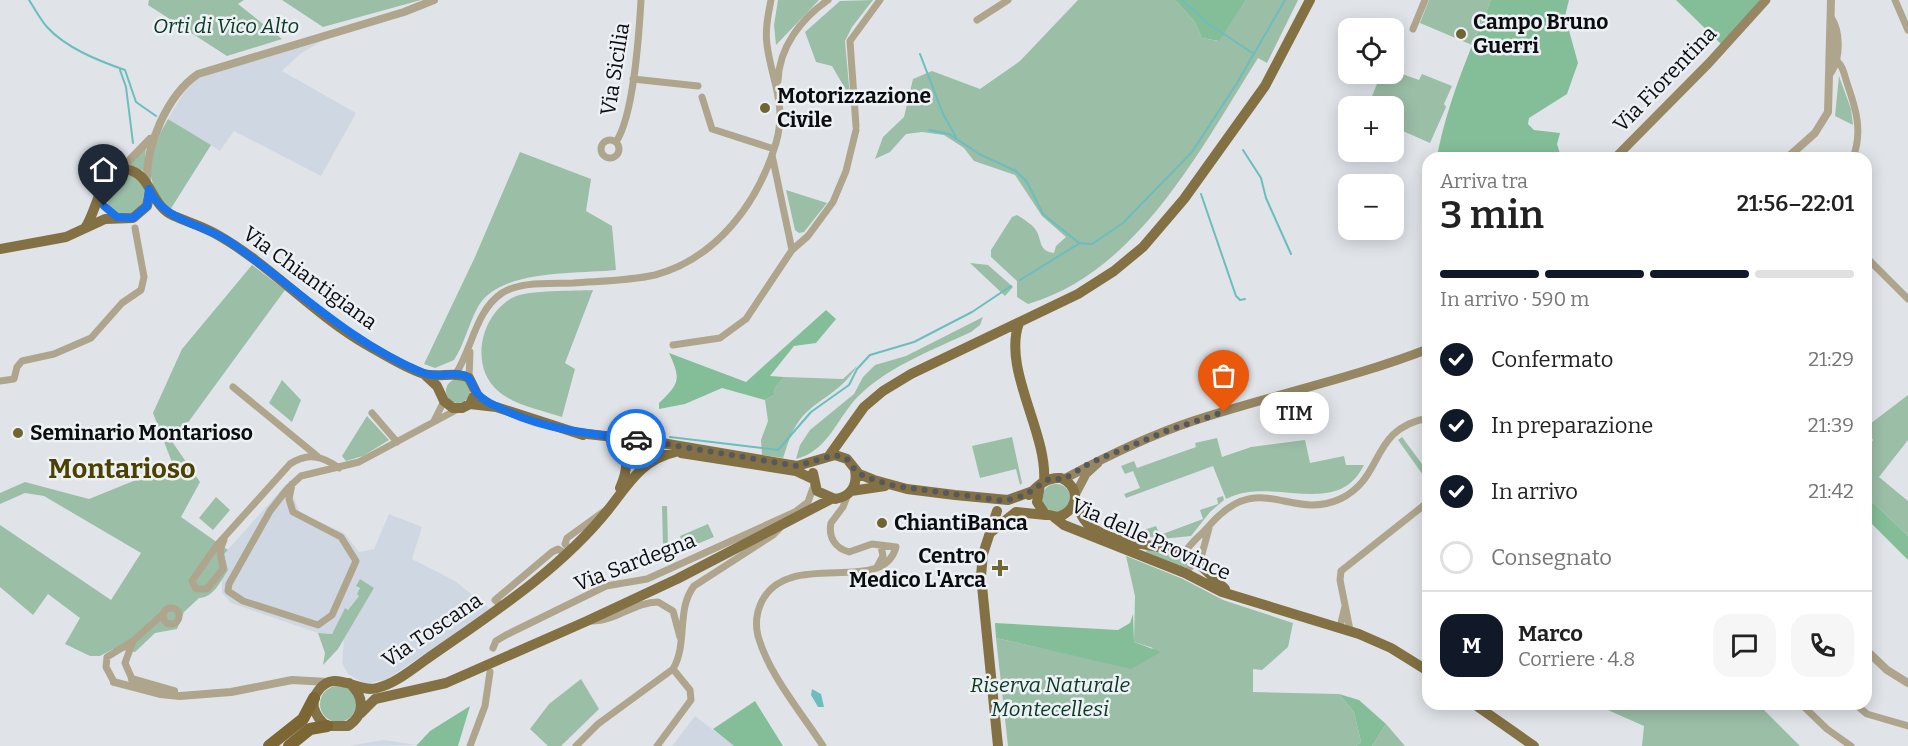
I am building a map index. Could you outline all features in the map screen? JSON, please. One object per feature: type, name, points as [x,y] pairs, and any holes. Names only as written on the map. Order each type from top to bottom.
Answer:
[{"type":"highway","points":[[269,746],[300,722],[314,698]]},
{"type":"highway","points":[[289,746],[310,729],[327,726]]},
{"type":"main road","points":[[813,482],[815,468],[846,434],[864,407],[883,391],[911,374],[1019,323],[1100,281],[1133,256],[1157,233],[1265,86],[1310,0]]},
{"type":"main road","name":"Via Fiorentina","points":[[1621,152],[1709,63],[1766,0]]},
{"type":"main road","points":[[84,228],[93,215],[108,177],[120,170]]},
{"type":"main road","name":"Via Chiantigiana","points":[[120,170],[136,172],[148,186],[156,202],[172,215],[219,236],[354,337],[424,374],[443,397],[458,409]]},
{"type":"main road","points":[[142,213],[147,206],[148,186]]},
{"type":"main road","points":[[102,190],[104,206],[117,217]]},
{"type":"main road","name":"Via Chiantigiana","points":[[0,249],[66,237],[84,228],[117,217],[128,219],[142,213],[172,215]]},
{"type":"main road","points":[[1019,323],[1015,349],[1044,461],[1037,502],[1040,509],[1052,517]]},
{"type":"main road","points":[[999,332],[1015,349]]},
{"type":"main road","points":[[846,434],[847,459],[855,470],[868,478],[895,486],[1008,501],[1090,463],[1190,422],[1376,368],[1422,351]]},
{"type":"main road","name":"Via Chiantigiana","points":[[424,374],[469,378]]},
{"type":"main road","points":[[443,397],[443,384],[452,376]]},
{"type":"main road","points":[[469,378],[476,392],[496,406]]},
{"type":"main road","points":[[470,404],[476,392]]},
{"type":"main road","points":[[458,409],[470,404],[496,406],[578,433],[611,441],[638,443],[651,441],[797,466],[826,457],[847,459]]},
{"type":"main road","points":[[578,433],[675,452],[796,471],[813,482],[822,496],[832,499]]},
{"type":"main road","points":[[611,441],[622,450],[627,465]]},
{"type":"main road","points":[[638,443],[643,461],[639,471]]},
{"type":"main road","name":"Via Toscana","points":[[616,500],[627,465],[638,443]]},
{"type":"main road","name":"Via Toscana","points":[[329,682],[350,683],[368,689],[385,685],[502,606],[568,552],[616,500],[639,471],[657,457],[675,452]]},
{"type":"main road","points":[[982,498],[998,510],[1013,513],[1022,512],[1052,517],[1069,512],[1091,469],[1111,455]]},
{"type":"main road","points":[[1044,461],[1060,478],[1073,487],[1075,499]]},
{"type":"main road","points":[[850,493],[856,481],[855,470]]},
{"type":"main road","points":[[329,682],[317,691],[314,698],[315,711],[327,726],[334,728],[348,726],[375,699],[446,683],[587,621],[832,499],[850,493],[895,486]]},
{"type":"main road","points":[[998,746],[981,581],[982,558],[998,510],[1020,502],[1039,486]]},
{"type":"main road","name":"Via delle Province","points":[[1075,499],[1085,520],[1096,530],[1133,542],[1199,558],[1206,572],[1231,596]]},
{"type":"main road","points":[[989,534],[1013,513]]},
{"type":"main road","name":"Via delle Province","points":[[1052,517],[1064,525],[1185,573],[1231,596],[1345,629],[1391,648],[1422,667]]},
{"type":"main road","points":[[350,683],[356,688],[362,702],[358,717]]},
{"type":"main road","points":[[1483,710],[1534,746]]},
{"type":"street","points":[[120,170],[155,134],[183,88],[203,71],[404,12],[434,0]]},
{"type":"street","name":"Via Sicilia","points":[[616,142],[621,132],[633,79],[641,0]]},
{"type":"street","points":[[771,0],[767,47],[778,86]]},
{"type":"street","points":[[452,376],[471,346],[488,306],[507,290],[530,285],[645,277],[666,271],[698,255],[723,236],[739,217],[773,152],[780,120],[778,86],[780,63],[786,47],[805,19],[828,0]]},
{"type":"street","points":[[673,345],[720,338],[738,327],[792,250],[808,236],[834,200],[846,171],[856,128],[850,40],[880,0]]},
{"type":"street","points":[[977,20],[1008,0]]},
{"type":"street","points":[[1413,29],[1425,0]]},
{"type":"street","points":[[1794,152],[1815,134],[1824,121],[1829,107],[1830,72],[1833,59],[1831,0]]},
{"type":"street","points":[[1895,0],[1908,30]]},
{"type":"street","points":[[768,17],[772,49],[779,51],[786,47]]},
{"type":"street","points":[[1833,59],[1844,72],[1857,113],[1858,138],[1854,152]]},
{"type":"street","points":[[633,79],[698,86]]},
{"type":"street","points":[[702,97],[713,129],[773,152]]},
{"type":"street","points":[[148,186],[147,158],[155,134]]},
{"type":"street","points":[[773,152],[792,250]]},
{"type":"street","points":[[0,381],[14,379],[17,367],[22,361],[50,356],[89,339],[122,303],[140,292],[144,281],[135,228]]},
{"type":"street","points":[[1872,263],[1908,299]]},
{"type":"street","points":[[469,378],[471,346]]},
{"type":"street","points":[[233,387],[317,456],[339,468]]},
{"type":"street","points":[[434,421],[443,397]]},
{"type":"street","points":[[292,484],[289,499],[294,514],[339,536],[356,561],[332,615],[318,625],[231,595],[228,588],[261,526],[292,484],[308,472],[339,468],[359,462],[458,409]]},
{"type":"street","points":[[372,413],[397,442]]},
{"type":"street","points":[[1184,554],[1228,506],[1248,499],[1265,497],[1318,504],[1343,497],[1361,483],[1389,437],[1405,425],[1422,420]]},
{"type":"street","points":[[224,540],[220,548],[223,569],[207,589],[198,590],[193,586],[192,581],[210,555],[290,464],[304,457],[317,456]]},
{"type":"street","name":"Via Sardegna","points":[[493,648],[501,637],[606,585],[647,579],[795,512],[808,502],[813,482]]},
{"type":"street","points":[[822,746],[764,650],[756,629],[760,606],[768,591],[796,574],[875,568],[888,562],[896,547],[872,544],[853,552],[839,547],[830,531],[832,520],[850,493]]},
{"type":"street","points":[[832,499],[838,512]]},
{"type":"street","points":[[1345,629],[1346,603],[1340,580],[1344,567],[1422,507]]},
{"type":"street","points":[[1185,573],[1199,558],[1210,525]]},
{"type":"street","points":[[576,746],[595,727],[673,669],[686,600],[694,586],[773,535],[780,526]]},
{"type":"street","points":[[875,568],[882,560],[881,546]]},
{"type":"street","points":[[210,555],[221,558]]},
{"type":"street","points":[[587,621],[606,620],[643,604],[658,602],[673,611],[680,637]]},
{"type":"street","points":[[153,625],[165,622],[175,624],[179,615],[172,608],[133,641],[106,659],[106,667],[114,682],[167,695],[198,695],[300,680],[329,682]]},
{"type":"street","points":[[163,614],[165,622]]},
{"type":"street","points":[[133,641],[125,663],[132,680],[167,690],[198,695]]},
{"type":"street","points":[[1872,658],[1897,678],[1908,683]]},
{"type":"street","points":[[657,746],[688,705],[692,696],[689,688],[673,669]]},
{"type":"street","points":[[470,746],[485,706],[490,672]]},
{"type":"street","points":[[1897,678],[1908,674]]},
{"type":"street","points":[[300,680],[309,688],[314,698]]},
{"type":"street","points":[[1807,710],[1827,729],[1851,746]]},
{"type":"street","points":[[1862,710],[1867,714],[1908,726]]},
{"type":"shaded area","points":[[327,38],[300,54],[282,71],[356,113],[321,176],[234,131],[220,151],[168,119],[184,92],[198,78]]},
{"type":"shaded area","points":[[283,488],[294,498],[300,513],[344,533],[359,552],[374,549],[389,514],[422,527],[412,559],[455,581],[491,610],[387,679],[366,684],[348,674],[342,663],[344,639],[374,588],[360,579],[359,596],[348,610],[345,608],[332,634],[318,633],[231,603],[222,593],[222,580],[228,570],[224,554]]},
{"type":"shaded area","points":[[695,716],[734,746],[672,746]]},
{"type":"shaded area","points":[[384,740],[417,745],[350,746],[365,743]]},
{"type":"green space","name":"Orti di Vico Alto","points":[[149,0],[244,0],[238,4],[282,39],[227,56],[148,5]]},
{"type":"green space","name":"Orti di Vico Alto","points":[[282,0],[421,0],[323,27]]},
{"type":"green space","points":[[778,0],[819,0],[776,45],[774,25]]},
{"type":"green space","points":[[873,0],[852,27],[845,41],[850,97],[832,66],[816,62],[805,32],[840,1]]},
{"type":"green space","points":[[1078,0],[1175,0],[1195,22],[1202,38],[1218,41],[1246,0],[1298,0],[1267,63],[1258,58],[1189,167],[1163,203],[1134,236],[1102,265],[1067,288],[1028,304],[1017,297],[1017,281],[991,257],[991,250],[1012,217],[1017,215],[1033,227],[1043,248],[1049,252],[1054,253],[1056,246],[1066,237],[1042,216],[1015,175],[974,161],[964,148],[944,135],[922,132],[906,134],[890,152],[875,159],[883,137],[904,117],[913,79],[932,71],[980,89],[1020,61]]},
{"type":"green space","points":[[1175,0],[1246,0],[1219,41],[1202,38],[1195,22]]},
{"type":"green space","name":"Campo Bruno Guerri","points":[[1429,0],[1491,0],[1472,45],[1420,23]]},
{"type":"green space","points":[[1491,0],[1569,0],[1565,16],[1578,63],[1567,94],[1529,118],[1528,124],[1534,130],[1560,133],[1557,144],[1559,152],[1438,152],[1467,57]]},
{"type":"green space","points":[[1676,0],[1762,0],[1722,45]]},
{"type":"green space","points":[[1422,74],[1452,86],[1444,104],[1446,107],[1430,143],[1404,131],[1404,96],[1372,96],[1377,84],[1404,84],[1404,75],[1419,80]]},
{"type":"green space","points":[[1839,76],[1851,109],[1853,125],[1835,116]]},
{"type":"green space","points":[[168,119],[211,145],[170,210],[154,187],[150,166],[156,143]]},
{"type":"green space","points":[[146,147],[144,171],[128,165]]},
{"type":"green space","points":[[520,152],[591,179],[586,211],[612,226],[616,270],[562,273],[522,279],[504,285],[490,293],[479,305],[454,360],[435,368],[424,364],[475,257]]},
{"type":"green space","points":[[126,175],[140,181],[146,195],[140,209],[126,215],[112,209],[106,195],[112,181]]},
{"type":"green space","points":[[786,190],[827,203],[804,232],[799,233],[795,230]]},
{"type":"green space","points":[[970,263],[988,265],[1013,287],[1005,296]]},
{"type":"green space","points":[[252,265],[285,290],[173,443],[200,482],[181,517],[228,550],[224,554],[228,570],[212,592],[199,598],[184,612],[177,629],[155,633],[135,652],[113,649],[100,656],[90,656],[65,644],[80,618],[48,594],[33,615],[0,587],[0,525],[111,600],[141,553],[44,496],[25,493],[0,504],[0,493],[25,482],[89,499],[173,465],[153,413],[182,349]]},
{"type":"green space","points":[[593,290],[565,363],[575,369],[562,417],[520,404],[498,391],[489,380],[483,367],[481,354],[487,326],[503,304],[514,297],[530,293]]},
{"type":"green space","points":[[826,310],[836,319],[816,343],[794,346],[770,376],[784,377],[775,388],[774,395],[765,400],[722,388],[685,404],[659,409],[659,403],[675,385],[677,375],[669,353],[746,382]]},
{"type":"green space","points":[[983,317],[980,325],[971,332],[908,361],[878,379],[853,402],[829,436],[815,450],[796,459],[800,445],[810,430],[854,394],[863,377],[875,365],[906,356]]},
{"type":"green space","points":[[857,366],[843,384],[803,416],[792,432],[783,458],[762,455],[761,440],[768,421],[765,400],[774,395],[775,388],[784,377],[843,379]]},
{"type":"green space","points":[[458,379],[467,382],[470,391],[467,400],[458,403],[449,400],[446,391],[449,382]]},
{"type":"green space","points":[[282,380],[301,400],[292,422],[269,403]]},
{"type":"green space","points":[[1908,395],[1908,440],[1879,477],[1908,501],[1908,536],[1872,502],[1872,422]]},
{"type":"green space","points":[[367,416],[389,440],[363,456],[346,461],[342,456]]},
{"type":"green space","points":[[1012,437],[1022,483],[1020,485],[1016,469],[980,478],[972,446]]},
{"type":"green space","points":[[1402,437],[1422,464],[1422,474],[1398,440]]},
{"type":"green space","points":[[1217,438],[1222,457],[1251,447],[1305,440],[1310,463],[1344,456],[1346,465],[1364,465],[1352,481],[1338,490],[1321,494],[1264,491],[1244,493],[1226,499],[1213,466],[1126,498],[1124,494],[1140,488],[1133,471],[1125,474],[1121,466],[1134,461],[1137,468],[1196,447],[1195,443]]},
{"type":"green space","points":[[1056,484],[1066,488],[1070,498],[1066,508],[1056,512],[1046,508],[1042,498],[1046,488]]},
{"type":"green space","points":[[1223,496],[1224,500],[1210,512],[1191,536],[1161,539],[1141,535],[1141,531],[1156,526],[1160,535],[1203,519],[1200,510],[1218,504],[1217,498]]},
{"type":"green space","points":[[216,497],[230,510],[213,530],[199,518]]},
{"type":"green space","points":[[1872,502],[1908,536],[1908,560],[1872,524]]},
{"type":"green space","points":[[662,506],[667,506],[668,545],[663,545]]},
{"type":"green space","points":[[708,524],[714,537],[685,549],[680,536]]},
{"type":"green space","points":[[1147,549],[1168,553],[1190,563],[1184,568],[1146,552]]},
{"type":"green space","name":"Riserva Naturale Montecellesi","points":[[1126,556],[1183,579],[1223,600],[1293,623],[1288,647],[1262,670],[1253,669],[1253,692],[1339,694],[1354,712],[1361,742],[1356,746],[1008,746],[996,638],[1131,668],[1153,648],[1134,642],[1135,596]]},
{"type":"green space","points":[[360,579],[374,588],[338,649],[323,665],[325,653],[318,633],[332,634],[345,608],[348,610],[359,596],[357,594],[360,588],[356,586]]},
{"type":"green space","points":[[1133,614],[1134,642],[1161,652],[1131,669],[996,638],[995,623],[1118,630],[1130,623]]},
{"type":"green space","points":[[581,679],[599,709],[561,746],[548,746],[530,729],[549,704]]},
{"type":"green space","points":[[338,686],[351,691],[356,704],[351,717],[338,722],[325,717],[320,704],[325,691]]},
{"type":"green space","points":[[1339,694],[1359,700],[1386,724],[1372,746],[1356,746],[1361,742],[1354,712]]},
{"type":"green space","points":[[755,701],[783,746],[734,746],[713,729]]},
{"type":"green space","points":[[470,706],[458,746],[416,746],[430,731]]},
{"type":"green space","points":[[1608,710],[1764,710],[1800,746],[1642,746],[1644,726]]},
{"type":"green space","points":[[1386,724],[1405,746],[1372,746]]},
{"type":"water","points":[[812,689],[821,694],[824,707],[818,707],[811,695]]},
{"type":"waterway","points":[[29,0],[55,35],[94,58],[125,70],[136,102],[156,116]]},
{"type":"waterway","points":[[1182,0],[1210,25],[1254,54]]},
{"type":"waterway","points":[[1020,280],[1080,243],[1092,244],[1123,223],[1192,152],[1237,83],[1285,0]]},
{"type":"waterway","points":[[920,54],[943,114],[956,137]]},
{"type":"waterway","points":[[120,70],[126,87],[133,143]]},
{"type":"waterway","points":[[929,130],[949,134],[979,154],[1016,171],[1027,182],[1043,214],[1079,243]]},
{"type":"waterway","points":[[1243,150],[1261,178],[1266,198],[1291,254]]},
{"type":"waterway","points":[[1201,194],[1236,296],[1240,300],[1245,299]]},
{"type":"waterway","points":[[670,437],[778,450],[811,412],[849,385],[857,369],[870,355],[914,342],[972,312],[1011,286]]},
{"type":"way so far","points":[[636,439],[797,466],[808,465],[829,456],[841,456],[865,477],[895,486],[1005,501],[1025,495],[1054,477],[1064,479],[1090,463],[1169,430],[1224,412]]},
{"type":"place","name":"Campo Bruno Guerri","points":[[1461,34]]},
{"type":"place","name":"Motorizzazione Civile","points":[[765,108]]},
{"type":"place","name":"TIM","points":[[1224,412]]},
{"type":"place","name":"Seminario Montarioso","points":[[18,433]]},
{"type":"place","name":"ChiantiBanca","points":[[882,523]]},
{"type":"place","name":"Centro Medico L'Arca","points":[[1000,568]]},
{"type":"district","name":"Montarioso","points":[[122,469]]},
{"type":"route","points":[[104,206],[117,217],[133,218],[142,213],[147,206],[150,198],[149,189],[162,209],[211,231],[227,241],[348,332],[380,352],[424,374],[450,377],[464,375],[473,382],[476,392],[496,406],[531,420],[578,433],[636,439]]}]
